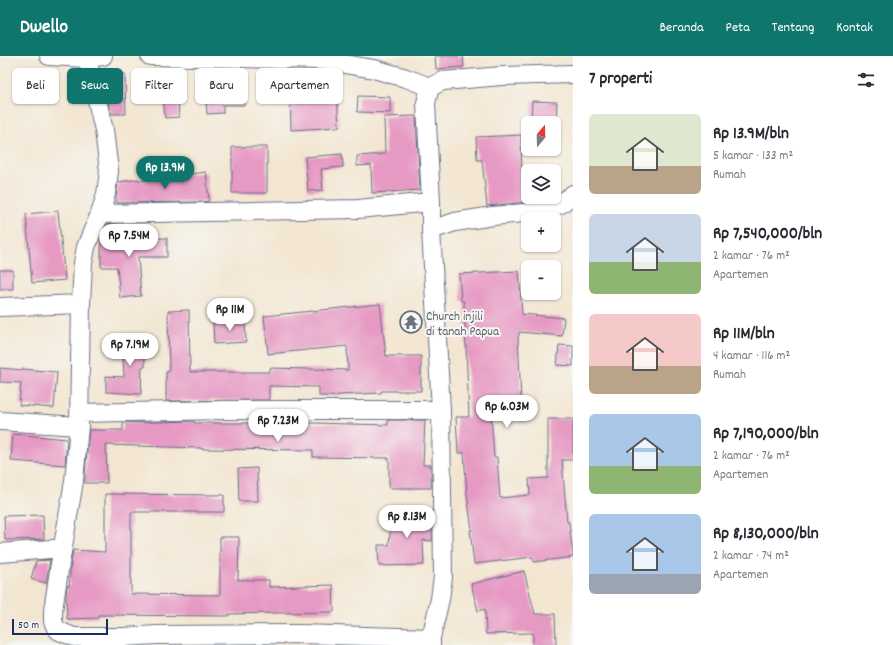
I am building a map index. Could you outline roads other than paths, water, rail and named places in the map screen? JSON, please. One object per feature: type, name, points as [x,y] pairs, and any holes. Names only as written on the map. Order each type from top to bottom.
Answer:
[{"type":"street","points":[[49,56],[95,57],[110,171],[106,194],[100,214],[86,247],[83,263],[79,420],[74,481],[53,611],[54,625],[59,631],[74,641],[157,635],[300,640],[431,641],[443,577],[441,410],[431,230],[426,103],[430,87]]},
{"type":"street","points":[[150,56],[321,60],[374,69],[406,78],[430,87],[443,81],[502,76],[573,74]]},
{"type":"street","points":[[431,230],[455,222],[534,212],[561,204],[573,194]]},
{"type":"street","points":[[100,214],[358,209],[431,205],[455,222]]},
{"type":"street","points":[[0,307],[81,304]]},
{"type":"street","points":[[0,421],[79,420],[102,414],[222,410],[441,410]]},
{"type":"street","points":[[0,553],[63,548]]},
{"type":"place","name":"Church injili di tanah Papua","points":[[411,322]]}]
